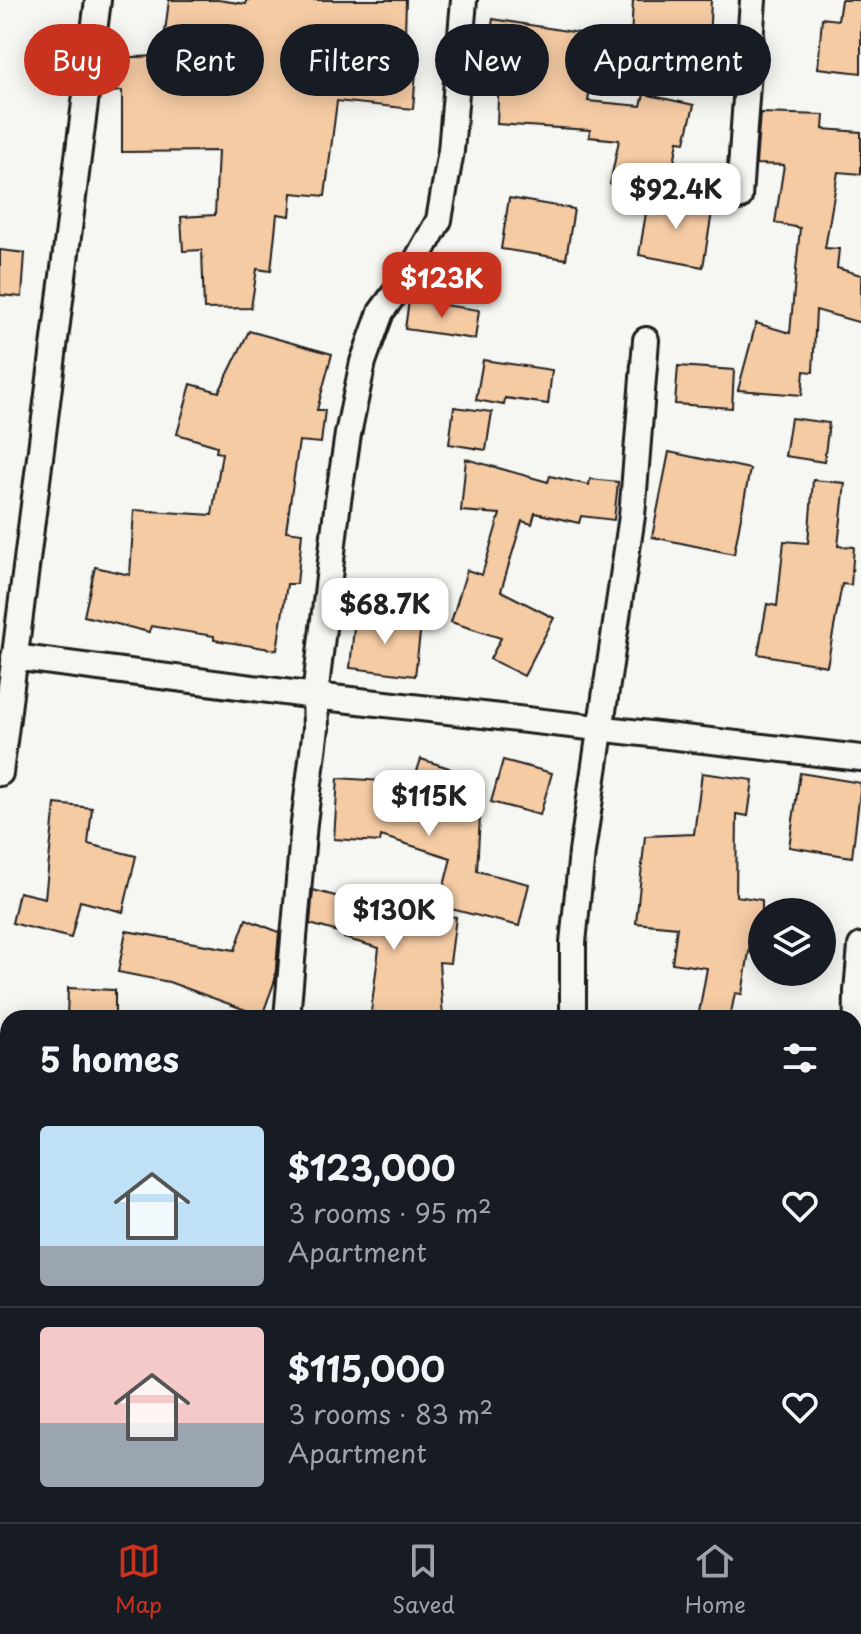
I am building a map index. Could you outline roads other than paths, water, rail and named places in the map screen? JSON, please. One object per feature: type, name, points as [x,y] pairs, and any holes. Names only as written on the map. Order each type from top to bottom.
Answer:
[{"type":"street","points":[[0,773],[98,0]]},
{"type":"street","points":[[288,1010],[304,823],[316,728],[315,696],[348,434],[363,362],[381,312],[409,274],[439,220],[451,151],[464,0]]},
{"type":"street","points":[[739,197],[753,0]]},
{"type":"street","points":[[573,1010],[573,943],[582,852],[632,516],[646,340]]},
{"type":"street","points":[[14,657],[315,696],[861,758]]},
{"type":"street","points":[[857,1010],[861,946]]}]
